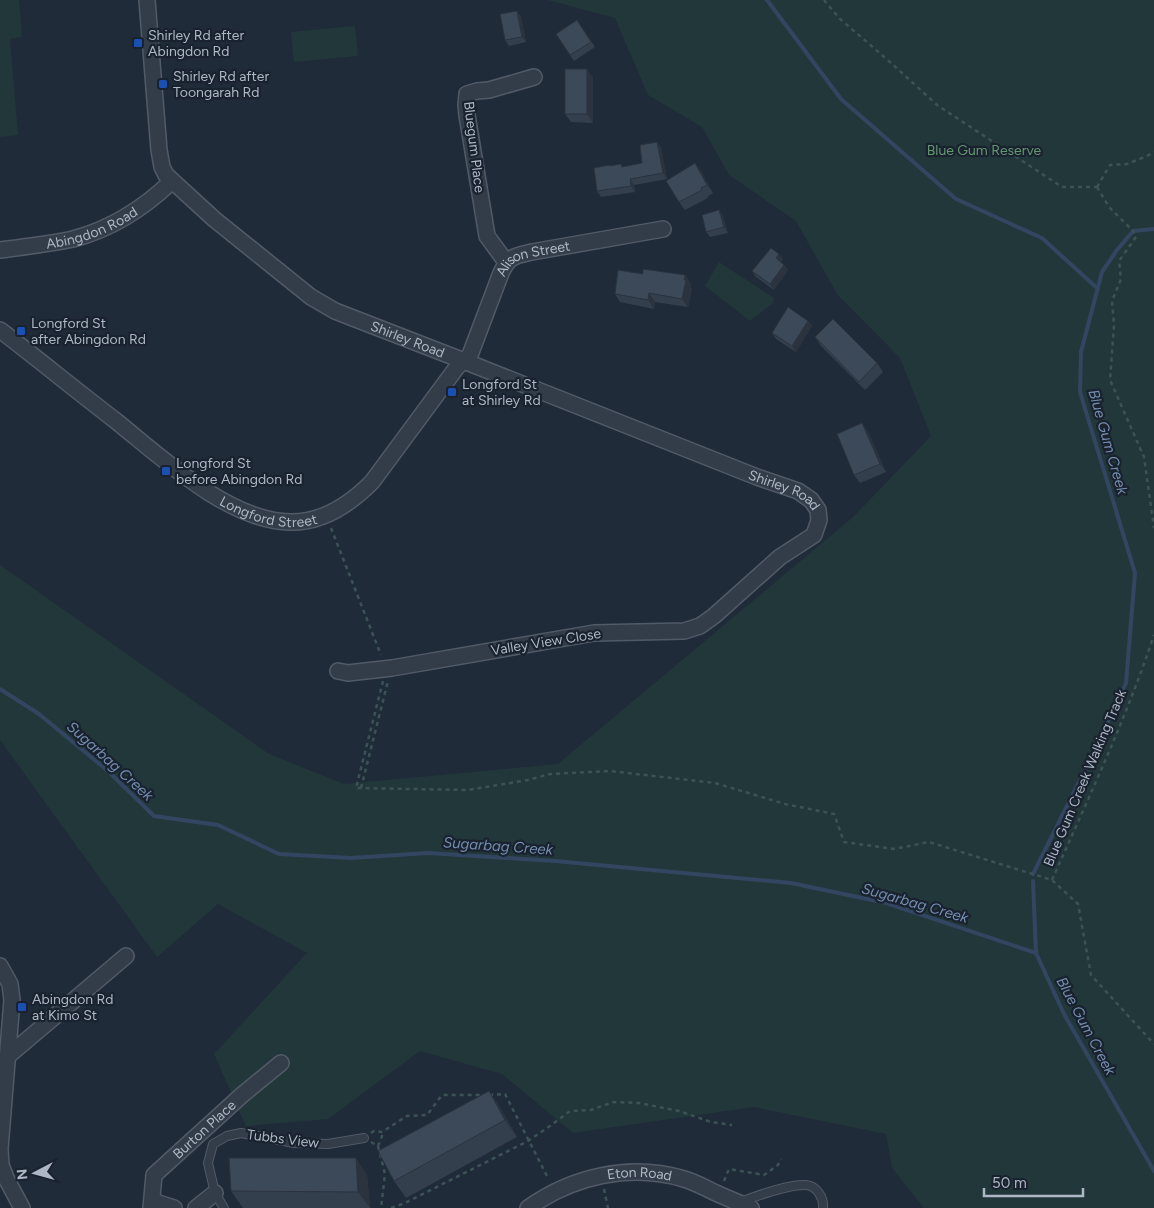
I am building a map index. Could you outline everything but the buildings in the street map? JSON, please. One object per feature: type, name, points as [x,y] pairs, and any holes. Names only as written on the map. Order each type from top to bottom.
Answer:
[{"type":"street","name":"Shirley Road","points":[[147,0],[159,150],[166,175],[214,219],[286,278],[321,304],[335,311],[798,491],[811,500],[818,510],[819,520],[814,534]]},
{"type":"street","name":"Bluegum Place","points":[[506,262],[487,236],[467,115],[467,94],[489,90],[534,77]]},
{"type":"street","name":"Abingdon Road","points":[[0,250],[72,239],[103,229],[146,204],[172,181]]},
{"type":"street","name":"Alison Street","points":[[464,361],[470,355],[506,262],[515,256],[663,229]]},
{"type":"street","name":"Longford Street","points":[[0,330],[180,472],[226,502],[257,516],[288,522],[308,521],[326,515],[346,505],[358,496],[372,482],[457,367],[464,361]]},
{"type":"street","name":"Valley View Close","points":[[338,671],[348,673],[389,668],[594,633],[684,631],[700,626],[714,616],[780,557],[814,534]]},
{"type":"street","points":[[8,1056],[126,956]]},
{"type":"street","points":[[0,966],[10,984],[12,1000],[0,1149],[1,1165],[22,1208]]},
{"type":"street","name":"Burton Place","points":[[151,1205],[154,1175],[242,1095],[281,1063]]},
{"type":"street","name":"Eton Road","points":[[528,1208],[554,1191],[569,1184],[601,1175],[638,1172],[662,1174],[685,1179],[744,1205]]},
{"type":"street","points":[[196,1208],[215,1193]]},
{"type":"street","points":[[151,1205],[174,1208]]},
{"type":"lane","name":"Tubbs View","points":[[224,1208],[215,1193],[208,1163],[213,1144],[228,1136],[241,1134],[294,1143],[328,1144],[364,1138]]},
{"type":"lane","points":[[744,1205],[786,1188],[806,1185],[820,1194],[824,1201],[823,1208]]},
{"type":"path","points":[[824,0],[839,18],[937,105],[1062,187],[1097,187]]},
{"type":"path","points":[[1097,187],[1110,165],[1127,164],[1154,152]]},
{"type":"path","points":[[1097,187],[1108,207],[1133,230],[1136,237],[1120,261],[1121,279],[1112,302],[1114,325],[1110,380],[1144,457],[1154,528]]},
{"type":"path","points":[[326,515],[389,668],[361,788],[468,790],[528,780],[550,774],[610,771],[715,783],[785,804],[834,814],[844,842],[894,849],[929,842],[1052,880]]},
{"type":"path","name":"Blue Gum Creek Walking Track","points":[[1154,635],[1106,759],[1052,880],[1078,904],[1091,975],[1154,1044]]},
{"type":"path","points":[[378,1146],[364,1138],[374,1131],[384,1131],[407,1116],[427,1115],[442,1095],[505,1094],[548,1178]]},
{"type":"path","points":[[391,1208],[405,1203],[528,1141],[570,1111],[591,1110],[613,1102],[639,1103],[679,1111],[711,1122],[732,1125]]},
{"type":"path","points":[[381,1208],[385,1174],[378,1146],[384,1131]]},
{"type":"path","points":[[718,1194],[729,1169],[764,1175],[778,1164],[781,1159]]},
{"type":"path","points":[[601,1175],[608,1208]]},
{"type":"green space","points":[[0,0],[19,0],[22,37],[10,39],[18,135],[0,137]]},
{"type":"green space","name":"Blue Gum Reserve","points":[[548,0],[1154,0],[1154,1208],[924,1208],[892,1168],[886,1134],[754,1107],[573,1133],[502,1074],[420,1051],[328,1119],[246,1126],[214,1054],[307,953],[218,904],[157,957],[0,740],[0,565],[269,754],[344,784],[558,764],[853,517],[931,436],[900,358],[837,294],[796,221],[729,175],[702,127],[648,95],[615,18]]},
{"type":"green space","points":[[355,26],[358,56],[294,62],[291,32]]},
{"type":"green space","points":[[719,262],[774,298],[773,303],[750,321],[705,286]]},
{"type":"waterway","name":"Blue Gum Creek","points":[[767,0],[841,99],[956,199],[1042,238],[1098,289]]},
{"type":"waterway","name":"Blue Gum Creek","points":[[1033,874],[1126,683],[1135,573],[1080,392],[1081,352],[1102,272],[1133,231],[1154,229]]},
{"type":"waterway","name":"Sugarbag Creek","points":[[0,689],[39,714],[108,771],[154,816],[218,825],[279,854],[351,858],[428,853],[555,861],[791,883],[886,903],[1036,953]]},
{"type":"waterway","name":"Blue Gum Creek","points":[[1033,881],[1036,953],[1064,1014],[1154,1171]]},
{"type":"place","name":"Shirley Rd after Abingdon Rd","points":[[138,43]]},
{"type":"place","name":"Shirley Rd after Toongarah Rd","points":[[163,84]]},
{"type":"place","name":"Longford St after Abingdon Rd","points":[[21,331]]},
{"type":"place","name":"Longford St at Shirley Rd","points":[[452,392]]},
{"type":"place","name":"Longford St before Abingdon Rd","points":[[166,471]]},
{"type":"place","name":"Abingdon Rd at Kimo St","points":[[22,1007]]}]
